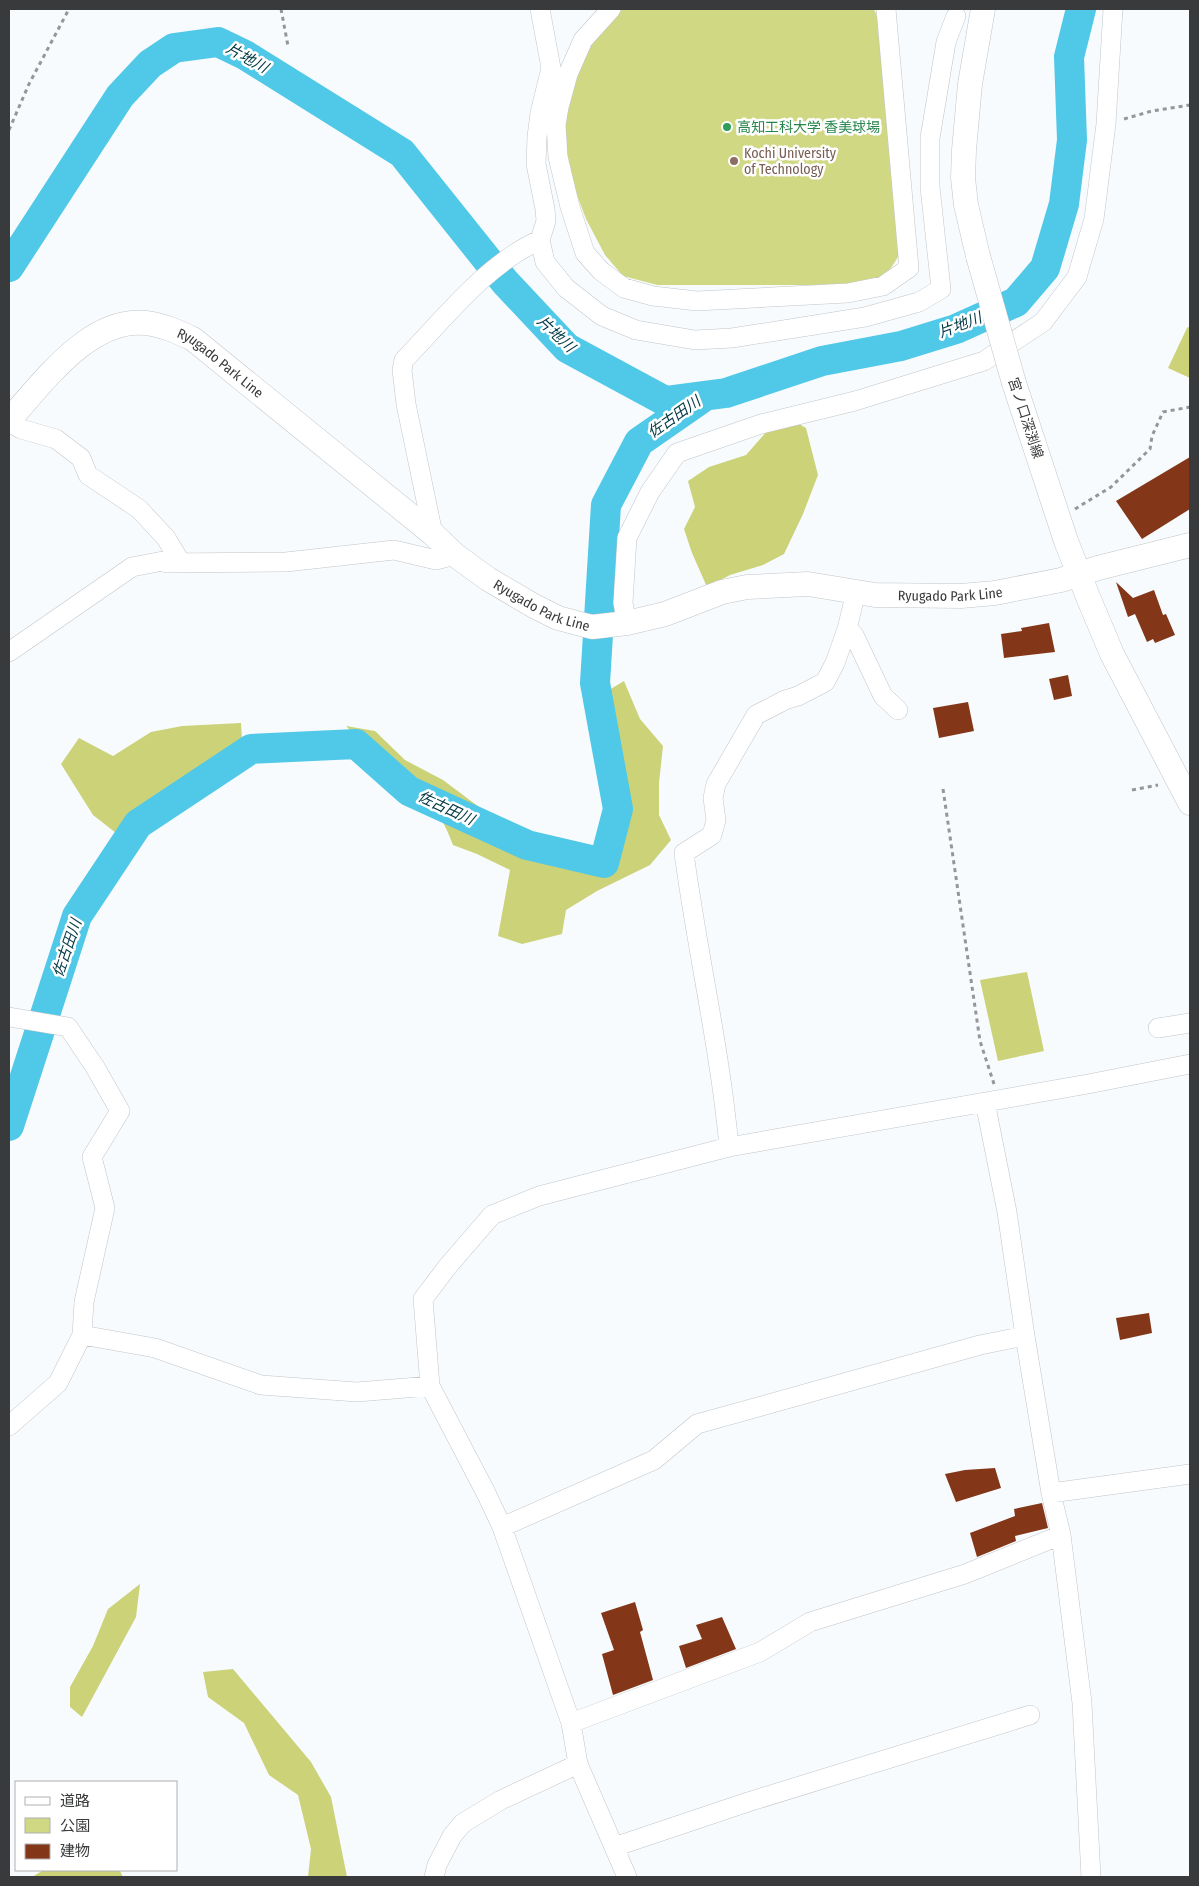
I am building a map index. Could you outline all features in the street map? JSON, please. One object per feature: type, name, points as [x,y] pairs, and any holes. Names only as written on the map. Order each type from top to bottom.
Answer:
[{"type":"main road","name":"宮ノ口深渕線","points":[[982,15],[970,84],[963,178],[966,205],[978,256],[1014,383],[1079,575],[1112,654],[1190,803]]},
{"type":"main road","name":"Ryugado Park Line","points":[[9,421],[67,356],[102,331],[144,323],[166,327],[193,339],[433,534],[455,555],[488,579],[558,618],[592,627],[620,625],[665,614],[722,592],[747,587],[808,584],[875,595],[961,596],[1010,590],[1061,580],[1190,545]]},
{"type":"street","points":[[540,9],[554,91],[558,157],[570,207],[585,253],[600,271],[624,288],[653,296],[697,301],[848,293],[882,286],[909,268],[886,9]]},
{"type":"street","points":[[611,9],[583,40],[568,74],[540,113],[536,164],[546,215],[540,240],[545,262],[566,288],[602,316],[636,330],[696,340],[732,338],[865,317],[919,302],[941,289],[930,187],[930,138],[946,42],[957,12],[982,15]]},
{"type":"street","points":[[620,625],[627,538],[650,492],[677,453],[761,424],[855,401],[984,361],[1043,322],[1077,277],[1094,219],[1106,124],[1112,9]]},
{"type":"street","points":[[433,534],[406,404],[402,370],[404,360],[475,287],[520,248],[540,240]]},
{"type":"street","points":[[9,421],[21,429],[56,439],[80,458],[88,475],[139,509],[166,538],[181,563]]},
{"type":"street","points":[[9,652],[132,567],[163,561],[166,563],[286,562],[394,550],[436,560],[455,555]]},
{"type":"street","points":[[728,1147],[724,1100],[691,907],[684,853],[712,835],[716,820],[713,798],[716,784],[756,715],[824,682],[835,663],[847,629],[856,592]]},
{"type":"street","points":[[847,629],[854,635],[883,696],[898,710]]},
{"type":"street","points":[[9,1017],[68,1027],[95,1067],[120,1111],[92,1157],[105,1208],[84,1302],[82,1335],[58,1383],[9,1426]]},
{"type":"street","points":[[1158,1028],[1190,1023]]},
{"type":"street","points":[[627,1877],[578,1764],[571,1723],[502,1527],[430,1386],[424,1299],[448,1266],[492,1215],[539,1196],[728,1147],[1190,1064]]},
{"type":"street","points":[[992,1101],[1025,1336],[1051,1493],[1061,1535],[1082,1703],[1091,1877]]},
{"type":"street","points":[[82,1335],[155,1348],[261,1385],[357,1392],[430,1386]]},
{"type":"street","points":[[502,1527],[654,1460],[697,1424],[980,1345],[1025,1336]]},
{"type":"street","points":[[1051,1493],[1190,1474]]},
{"type":"street","points":[[571,1723],[760,1652],[810,1622],[964,1574],[1061,1535]]},
{"type":"street","points":[[614,1847],[748,1802],[1030,1715]]},
{"type":"street","points":[[434,1877],[437,1865],[452,1836],[464,1822],[501,1800],[578,1764]]},
{"type":"path","points":[[9,130],[29,84],[69,9]]},
{"type":"path","points":[[281,9],[288,46]]},
{"type":"path","points":[[1106,124],[1152,111],[1190,105]]},
{"type":"path","points":[[1072,511],[1111,487],[1150,449],[1152,436],[1163,412],[1190,406]]},
{"type":"path","points":[[1132,790],[1165,783]]},
{"type":"path","points":[[943,789],[980,1041],[992,1101]]},
{"type":"green space","name":"高知工科大学 香美球場","points":[[623,9],[873,9],[881,28],[900,254],[889,271],[868,285],[657,285],[623,276],[605,255],[586,219],[572,182],[565,147],[564,107],[582,56],[614,15]]},
{"type":"green space","points":[[1190,326],[1190,378],[1168,368],[1187,328]]},
{"type":"green space","points":[[782,414],[806,428],[818,475],[803,514],[784,554],[763,565],[730,575],[707,587],[684,529],[695,507],[688,481],[709,467],[746,455]]},
{"type":"green space","points":[[624,681],[640,719],[663,746],[659,783],[659,815],[671,840],[650,865],[597,891],[566,910],[562,934],[522,944],[498,936],[510,870],[453,845],[446,828],[430,802],[346,726],[375,731],[405,760],[443,780],[479,807],[501,828],[543,847],[579,857],[607,852],[616,823],[618,778],[612,732],[601,708],[609,690]]},
{"type":"green space","points":[[241,723],[242,741],[219,768],[172,792],[116,833],[93,815],[61,764],[79,738],[113,756],[151,732],[182,726]]},
{"type":"green space","points":[[1027,972],[1044,1051],[998,1061],[980,980]]},
{"type":"green space","points":[[140,1584],[136,1617],[82,1717],[70,1707],[70,1687],[93,1646],[108,1609]]},
{"type":"green space","points":[[233,1669],[311,1762],[331,1797],[347,1877],[308,1877],[311,1849],[298,1795],[269,1775],[244,1723],[208,1697],[203,1672]]},
{"type":"green space","points":[[42,1871],[120,1871],[123,1877],[32,1877]]},
{"type":"building","points":[[1190,457],[1190,509],[1142,539],[1116,501]]},
{"type":"building","points":[[1116,582],[1133,598],[1154,590],[1163,615],[1166,614],[1175,635],[1155,643],[1153,639],[1147,642],[1135,614],[1128,617]]},
{"type":"building","points":[[1049,623],[1055,652],[1004,658],[1001,634],[1022,631],[1021,628]]},
{"type":"building","points":[[1068,675],[1072,696],[1054,700],[1049,679]]},
{"type":"building","points":[[968,702],[974,731],[939,738],[933,708]]},
{"type":"building","points":[[1149,1313],[1152,1333],[1120,1340],[1116,1318]]},
{"type":"building","points":[[995,1468],[1001,1488],[956,1502],[945,1474],[965,1470]]},
{"type":"building","points":[[1042,1503],[1048,1528],[1015,1536],[1016,1541],[977,1557],[970,1533],[1015,1516],[1014,1509]]},
{"type":"building","points":[[635,1602],[643,1630],[640,1632],[653,1680],[613,1695],[602,1654],[614,1650],[601,1613]]},
{"type":"building","points":[[722,1617],[736,1649],[686,1668],[679,1646],[702,1639],[696,1625]]},
{"type":"waterway","name":"片地川","points":[[9,267],[120,96],[150,64],[174,48],[218,42],[245,55],[402,153],[505,282],[567,348],[665,401],[726,393],[822,361],[901,346],[956,329],[1016,302],[1045,268],[1064,204],[1072,140],[1069,57],[1081,9]]},
{"type":"waterway","name":"佐古田川","points":[[9,1126],[77,916],[138,824],[251,749],[356,744],[409,791],[527,845],[604,863],[618,809],[595,683],[606,505],[639,442],[701,399]]},
{"type":"place","name":"高知工科大学 香美球場","points":[[727,127]]},
{"type":"place","name":"Kochi University of Technology","points":[[734,161]]}]
